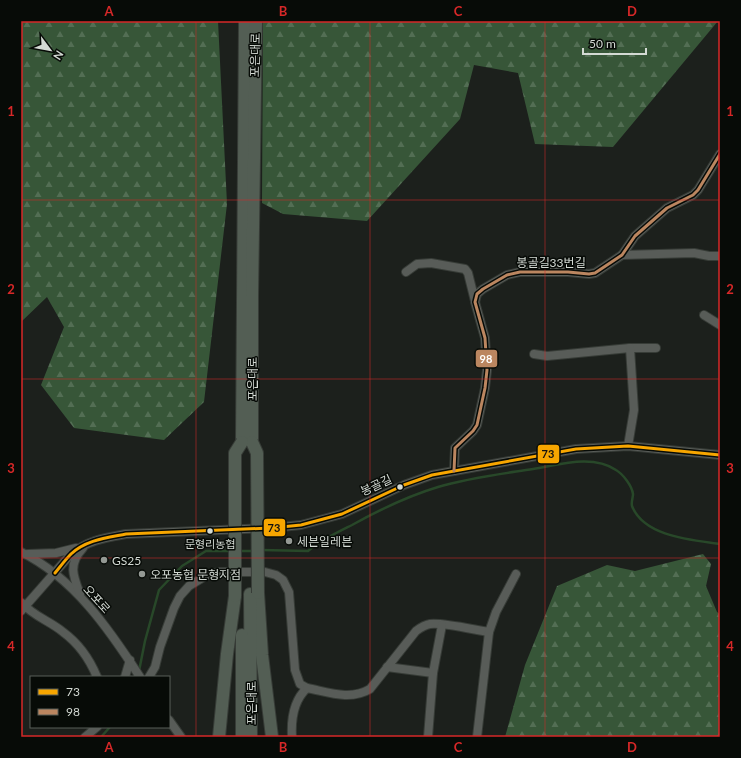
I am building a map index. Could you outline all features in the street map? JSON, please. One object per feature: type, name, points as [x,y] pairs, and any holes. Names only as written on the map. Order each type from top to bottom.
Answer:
[{"type":"highway","name":"포은대로","points":[[246,21],[247,442]]},
{"type":"highway","name":"포은대로","points":[[247,442],[252,297],[256,21]]},
{"type":"highway","points":[[219,737],[222,721],[227,654],[246,595],[258,453],[247,442],[235,453],[246,595],[262,655],[272,737]]},
{"type":"highway","name":"포은대로","points":[[242,737],[246,595]]},
{"type":"highway","name":"포은대로","points":[[246,595],[251,737]]},
{"type":"highway","points":[[210,737],[222,721]]},
{"type":"street","name":"봉골길33번길","points":[[475,302],[476,294],[507,275],[520,272],[595,273],[622,255],[635,236],[667,208],[693,195],[698,190],[720,154]]},
{"type":"street","points":[[622,255],[694,253],[708,256],[720,256]]},
{"type":"street","points":[[406,272],[416,264],[431,263],[465,269],[468,273],[485,338],[487,370],[486,382],[477,425],[456,448],[454,471]]},
{"type":"street","points":[[704,315],[720,325]]},
{"type":"street","points":[[534,354],[547,356],[630,348],[656,348]]},
{"type":"street","points":[[628,446],[634,410],[630,348]]},
{"type":"street","name":"봉골길","points":[[22,607],[71,554],[84,545],[103,538],[126,534],[271,528],[302,525],[342,514],[417,480],[432,475],[576,449],[628,446],[720,455]]},
{"type":"street","points":[[24,553],[39,555],[56,553],[84,545]]},
{"type":"street","points":[[81,598],[73,571],[77,557],[84,545]]},
{"type":"street","name":"오포로","points":[[24,553],[55,573],[81,598],[105,625],[139,676]]},
{"type":"street","points":[[150,676],[155,667],[160,646],[180,596],[188,586],[207,575],[219,572],[265,572],[276,575],[283,580],[289,592],[295,670],[300,684],[307,688],[342,695],[362,693],[370,689],[416,631],[423,626],[431,624],[442,625],[489,632]]},
{"type":"street","points":[[477,737],[489,632],[496,612],[516,574]]},
{"type":"street","points":[[22,607],[63,631],[93,667],[97,676]]},
{"type":"street","points":[[428,737],[433,674],[442,625]]},
{"type":"street","points":[[126,676],[130,660]]},
{"type":"street","points":[[387,667],[433,674]]},
{"type":"street","points":[[292,737],[293,715],[297,701],[307,688]]},
{"type":"street","points":[[170,722],[180,737]]},
{"type":"street","points":[[85,737],[96,728]]},
{"type":"green space","points":[[21,21],[218,21],[227,204],[204,402],[164,440],[74,428],[41,385],[64,327],[47,297],[21,322]]},
{"type":"green space","points":[[263,21],[718,21],[613,147],[535,144],[518,73],[474,65],[460,119],[367,221],[283,214],[262,203]]},
{"type":"green space","points":[[703,554],[711,564],[706,586],[717,612],[720,614],[720,737],[505,737],[525,665],[557,586],[607,565],[635,571]]},
{"type":"waterway","points":[[261,550],[308,551],[318,543],[383,509],[438,487],[485,476],[575,462],[607,465],[621,474],[627,480],[632,491],[632,506],[638,516],[658,531],[697,541],[720,544]]},
{"type":"waterway","points":[[139,671],[145,641],[159,590],[182,566],[206,551],[232,551]]},
{"type":"waterway","points":[[239,551],[254,551]]},
{"type":"waterway","points":[[101,737],[109,728]]},
{"type":"transit line","name":"98","points":[[454,471],[455,448],[473,431],[477,425],[485,388],[487,370],[485,338],[475,302],[477,294],[507,275],[520,272],[595,273],[622,255],[635,236],[667,208],[693,195],[698,190],[720,154]]},
{"type":"transit line","name":"73","points":[[55,573],[77,549],[104,538],[126,534],[271,528],[301,525],[342,514],[404,485],[432,475],[576,449],[628,446],[720,455]]},
{"type":"place","name":"문형리농협","points":[[210,531]]},
{"type":"place","name":"세븐일레븐","points":[[289,541]]},
{"type":"place","name":"GS25","points":[[104,560]]},
{"type":"place","name":"오포농협 문형지점","points":[[142,574]]}]
